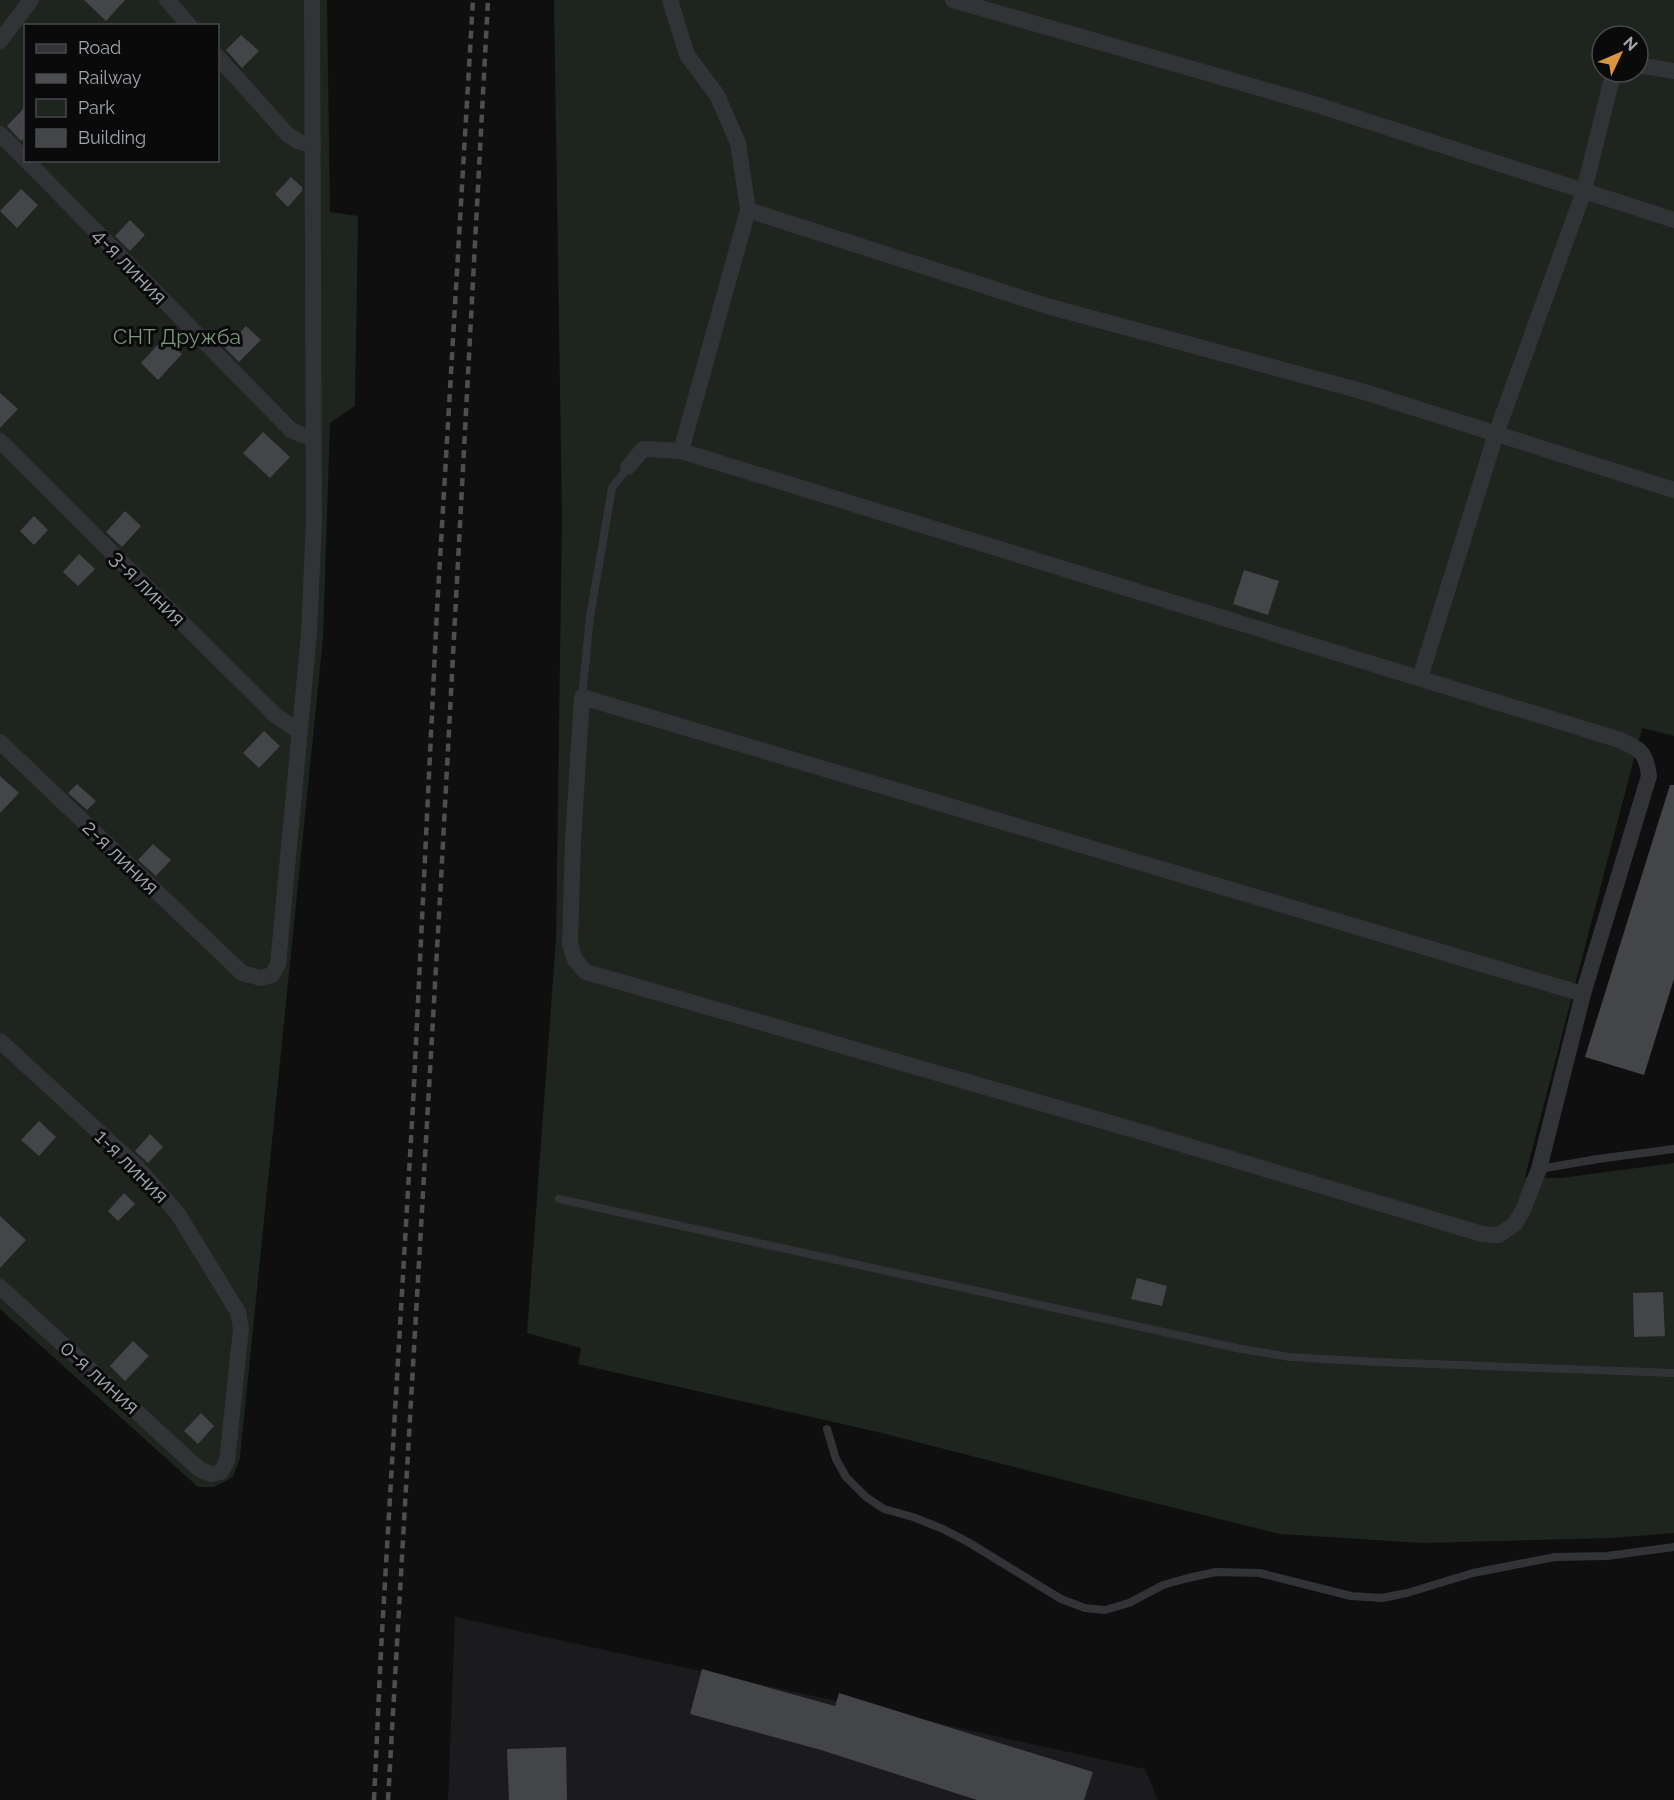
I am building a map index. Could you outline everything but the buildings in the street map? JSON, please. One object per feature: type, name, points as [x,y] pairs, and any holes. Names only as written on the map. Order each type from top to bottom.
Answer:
[{"type":"street","points":[[0,41],[31,0]]},
{"type":"street","points":[[167,0],[188,24]]},
{"type":"street","points":[[299,731],[310,622],[315,521],[312,0]]},
{"type":"street","points":[[670,0],[687,56],[717,95],[738,143],[748,210],[681,451]]},
{"type":"street","points":[[953,0],[1311,103],[1674,220]]},
{"type":"street","points":[[219,58],[288,135],[300,142],[313,145]]},
{"type":"street","points":[[1650,67],[1674,71]]},
{"type":"street","points":[[1420,678],[1496,434],[1584,191],[1611,84]]},
{"type":"street","name":"4-я линия","points":[[0,134],[24,158]]},
{"type":"street","name":"4-я линия","points":[[28,162],[291,430],[314,438]]},
{"type":"street","points":[[748,210],[1047,306],[1361,391],[1674,490]]},
{"type":"street","name":"3-я линия","points":[[0,441],[275,715],[299,731]]},
{"type":"street","points":[[628,466],[643,449],[681,451],[1620,740],[1638,749],[1647,760],[1649,776],[1583,994],[1539,1169],[1515,1224],[1499,1235],[1482,1234],[1149,1134],[586,972],[575,960],[570,944],[573,841],[582,697],[1583,994]]},
{"type":"street","name":"2-я линия","points":[[0,742],[242,973],[261,978],[273,975],[278,964],[299,731]]},
{"type":"street","name":"1-я линия","points":[[0,1041],[137,1167],[178,1214],[238,1312],[241,1329],[227,1461],[221,1472],[211,1474],[199,1469]]},
{"type":"street","name":"0-я линия","points":[[0,1287],[199,1469]]},
{"type":"lane","points":[[582,697],[590,616],[612,488],[628,466]]},
{"type":"lane","points":[[1539,1169],[1674,1149]]},
{"type":"lane","points":[[559,1199],[1218,1344],[1290,1357],[1674,1373]]},
{"type":"lane","points":[[827,1429],[836,1459],[846,1477],[866,1497],[885,1509],[943,1529],[1061,1599],[1085,1608],[1105,1610],[1129,1603],[1163,1586],[1216,1572],[1260,1573],[1351,1596],[1383,1598],[1473,1573],[1555,1557],[1607,1556],[1674,1546]]},
{"type":"shaded area","points":[[455,1617],[1145,1769],[1158,1800],[448,1800]]},
{"type":"green space","name":"СНТ Дружба","points":[[0,0],[327,0],[330,212],[358,216],[355,406],[330,423],[323,638],[240,1457],[233,1477],[214,1487],[198,1487],[0,1309]]},
{"type":"green space","points":[[554,0],[1674,0],[1674,736],[1642,728],[1525,1177],[1561,1178],[1674,1163],[1674,1533],[1612,1538],[1423,1543],[1280,1534],[882,1433],[578,1364],[581,1348],[527,1333],[556,939],[562,519]]},
{"type":"railway","points":[[374,1800],[413,1105],[437,610],[473,0]]},
{"type":"railway","points":[[388,1800],[441,880],[488,0]]}]
